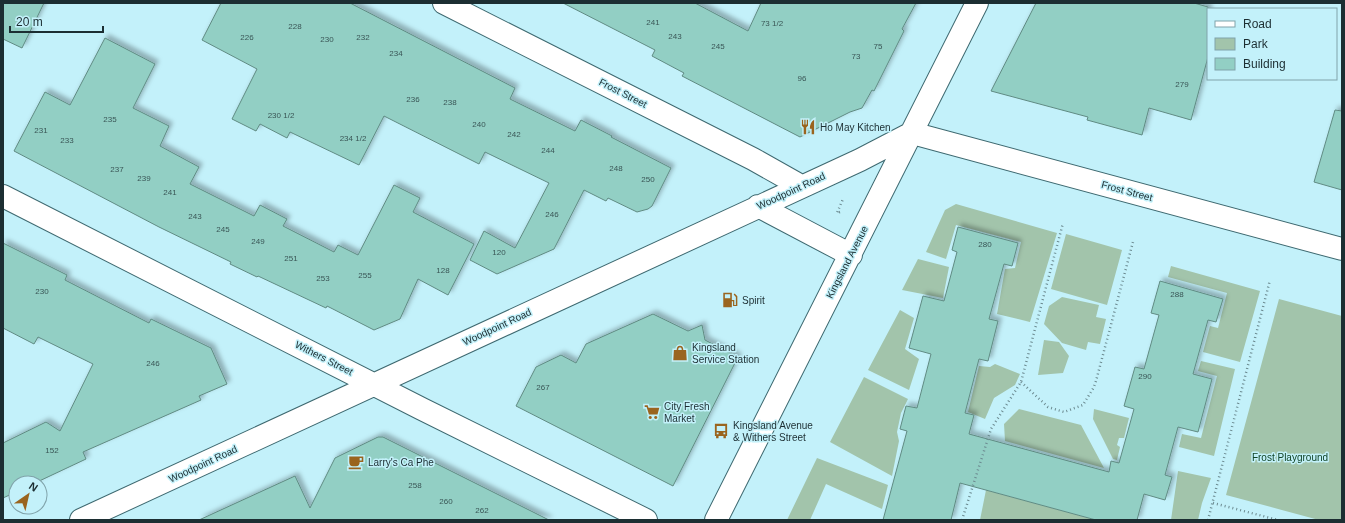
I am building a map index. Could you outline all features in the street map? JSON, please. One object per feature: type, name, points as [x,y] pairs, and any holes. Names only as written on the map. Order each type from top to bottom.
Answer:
[{"type":"street","name":"Frost Street","points":[[444,3],[752,158],[801,186]]},
{"type":"street","name":"Kingsland Avenue","points":[[716,520],[978,3]]},
{"type":"street","name":"Frost Street","points":[[912,133],[1342,249]]},
{"type":"street","name":"Woodpoint Road","points":[[81,520],[860,160],[912,133]]},
{"type":"street","name":"Withers Street","points":[[3,196],[646,520]]},
{"type":"street","points":[[758,206],[851,255]]},
{"type":"path","points":[[962,520],[991,429],[1021,382],[1063,223]]},
{"type":"path","points":[[1021,382],[1048,407],[1064,412],[1083,405],[1096,381],[1133,242]]},
{"type":"path","points":[[1208,520],[1270,280]]},
{"type":"path","points":[[1213,503],[1278,520]]},
{"type":"green space","points":[[956,204],[1057,233],[1030,322],[997,314],[1005,269],[1015,268],[1021,242],[956,225],[946,259],[926,252],[945,210]]},
{"type":"green space","points":[[1066,234],[1122,250],[1107,305],[1051,289]]},
{"type":"green space","points":[[918,259],[949,267],[943,298],[902,290]]},
{"type":"green space","points":[[1171,266],[1260,291],[1240,362],[1203,352],[1210,326],[1218,328],[1227,293],[1168,277]]},
{"type":"green space","points":[[1062,297],[1099,305],[1096,317],[1106,319],[1100,344],[1088,342],[1086,350],[1062,343],[1044,324],[1049,306]]},
{"type":"green space","name":"Frost Playground","points":[[1279,299],[1342,316],[1342,520],[1319,520],[1226,495]]},
{"type":"green space","points":[[900,310],[914,318],[905,349],[919,359],[909,390],[868,370]]},
{"type":"green space","points":[[1044,340],[1059,342],[1069,356],[1063,373],[1038,375]]},
{"type":"green space","points":[[1201,361],[1235,369],[1214,456],[1179,447],[1182,434],[1201,438],[1217,376],[1198,371]]},
{"type":"green space","points":[[995,364],[1020,374],[1015,385],[994,398],[985,419],[968,412],[979,366],[990,367]]},
{"type":"green space","points":[[864,377],[908,399],[901,413],[897,432],[899,441],[892,476],[830,442]]},
{"type":"green space","points":[[1019,409],[1081,425],[1104,468],[1005,441],[1004,424]]},
{"type":"green space","points":[[1094,409],[1129,418],[1124,438],[1119,438],[1117,445],[1120,447],[1117,460],[1113,459],[1093,419]]},
{"type":"green space","points":[[817,458],[888,485],[882,509],[826,484],[810,520],[787,520]]},
{"type":"green space","points":[[1178,471],[1211,478],[1202,503],[1198,520],[1171,520]]},
{"type":"green space","points":[[986,490],[1096,520],[980,520]]},
{"type":"building","points":[[3,3],[44,3],[22,48],[3,39]]},
{"type":"building","points":[[221,3],[350,3],[515,88],[510,99],[575,131],[581,120],[671,168],[652,206],[648,209],[637,212],[608,198],[606,201],[584,190],[554,249],[497,274],[470,260],[484,231],[515,248],[549,183],[485,152],[479,164],[384,116],[359,165],[290,132],[287,138],[260,124],[256,131],[232,119],[257,69],[202,40]]},
{"type":"building","points":[[563,3],[695,3],[748,31],[761,3],[916,3],[902,29],[904,31],[874,91],[872,90],[862,108],[850,112],[800,137],[682,76],[684,73],[652,56],[655,50]]},
{"type":"building","points":[[1036,3],[1194,3],[1208,7],[1207,61],[1191,120],[1149,108],[1142,135],[1087,120],[1088,117],[991,91]]},
{"type":"building","points":[[105,38],[155,64],[133,108],[169,126],[160,146],[199,167],[190,184],[254,216],[260,205],[287,219],[283,226],[334,252],[338,245],[358,255],[394,185],[420,198],[413,212],[474,244],[448,295],[418,279],[400,319],[374,330],[327,306],[326,308],[230,264],[231,262],[159,227],[14,151],[45,92],[70,105]]},
{"type":"building","points":[[1335,110],[1342,111],[1342,190],[1314,182]]},
{"type":"building","points":[[958,227],[1018,243],[1012,266],[1004,264],[989,319],[998,321],[988,361],[979,359],[965,413],[974,415],[969,434],[1109,472],[1111,461],[1119,463],[1134,409],[1124,406],[1135,367],[1144,369],[1159,315],[1151,313],[1160,281],[1223,299],[1216,322],[1208,320],[1193,374],[1212,379],[1198,432],[1178,427],[1165,475],[1172,477],[1165,500],[1144,494],[1137,520],[1096,520],[960,483],[951,520],[883,520],[907,431],[900,429],[906,406],[917,408],[931,354],[909,348],[923,296],[944,301],[957,252],[952,250]]},
{"type":"building","points":[[3,243],[67,275],[65,280],[149,323],[151,319],[211,348],[227,384],[199,396],[201,400],[83,452],[86,459],[48,477],[48,475],[8,475],[8,496],[3,498],[3,443],[46,422],[60,431],[93,364],[38,337],[34,344],[3,328]]},
{"type":"building","points":[[653,314],[688,331],[702,325],[705,340],[738,357],[673,486],[516,406],[536,367],[561,355],[576,363],[586,344]]},
{"type":"building","points":[[378,437],[383,437],[549,520],[199,520],[295,476],[310,508],[335,458]]},
{"type":"place","name":"Ho May Kitchen","points":[[808,127]]},
{"type":"place","name":"Spirit","points":[[730,300]]},
{"type":"place","name":"Kingsland Service Station","points":[[680,353]]},
{"type":"place","name":"City Fresh Market","points":[[652,412]]},
{"type":"place","name":"Kingsland Avenue & Withers Street","points":[[721,431]]},
{"type":"place","name":"Larry's Ca Phe","points":[[356,462]]}]
